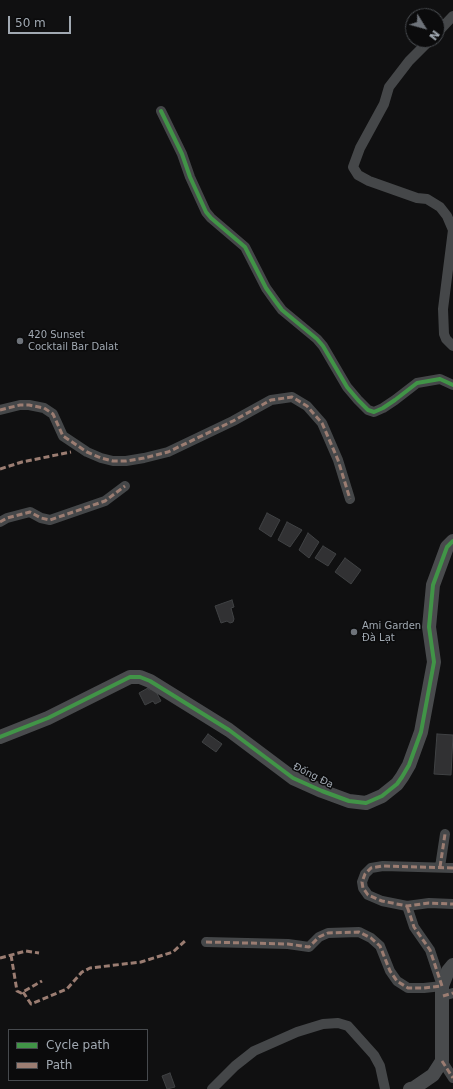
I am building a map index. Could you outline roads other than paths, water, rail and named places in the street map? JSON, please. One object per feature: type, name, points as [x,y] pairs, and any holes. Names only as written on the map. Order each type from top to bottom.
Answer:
[{"type":"street","points":[[445,24],[453,16]]},
{"type":"street","points":[[422,48],[410,60],[389,87],[384,104],[360,148],[353,167],[358,175],[369,181],[417,198],[427,199],[440,207],[447,216],[453,230],[445,287],[443,316],[444,334],[446,339],[453,346]]},
{"type":"street","points":[[162,111],[206,212],[245,247],[266,288],[276,302],[288,315],[323,346],[347,387],[368,410],[374,412],[383,408],[396,400],[410,387],[423,381],[440,379],[453,385]]},
{"type":"street","points":[[443,316],[453,321]]},
{"type":"street","points":[[0,410],[29,405],[44,408],[53,414],[63,436],[87,452],[113,461],[126,461],[168,452],[270,400],[292,397],[307,406],[322,423],[338,460],[350,499]]},
{"type":"street","points":[[0,522],[7,518],[30,512],[41,518],[50,520],[105,500],[125,486]]},
{"type":"street","name":"Đống Đa","points":[[0,737],[48,718],[130,677],[140,677],[150,680],[229,730],[293,778],[349,801],[366,803],[382,796],[397,784],[409,765],[421,732],[434,662],[428,626],[433,585],[447,547],[453,540]]},
{"type":"street","points":[[440,867],[445,834]]},
{"type":"street","points":[[453,868],[382,866],[371,868],[365,874],[362,882],[363,888],[368,895],[382,901],[407,906],[429,903],[453,904]]},
{"type":"street","points":[[407,906],[414,927],[430,950],[446,992]]},
{"type":"street","points":[[206,942],[288,944],[309,947],[319,937],[328,933],[359,932],[371,938],[380,946],[390,971],[397,981],[408,988],[424,988],[446,992]]},
{"type":"street","points":[[410,1089],[414,1088],[433,1075],[442,1061],[448,971],[453,965]]},
{"type":"street","points":[[212,1089],[235,1066],[254,1051],[297,1032],[323,1024],[338,1023],[348,1026],[374,1055],[380,1066],[385,1089]]},
{"type":"street","points":[[442,1061],[453,1078]]},
{"type":"place","name":"420 Sunset Cocktail Bar Dalat","points":[[20,341]]},
{"type":"place","name":"Ami Garden Đà Lạt","points":[[354,632]]}]
